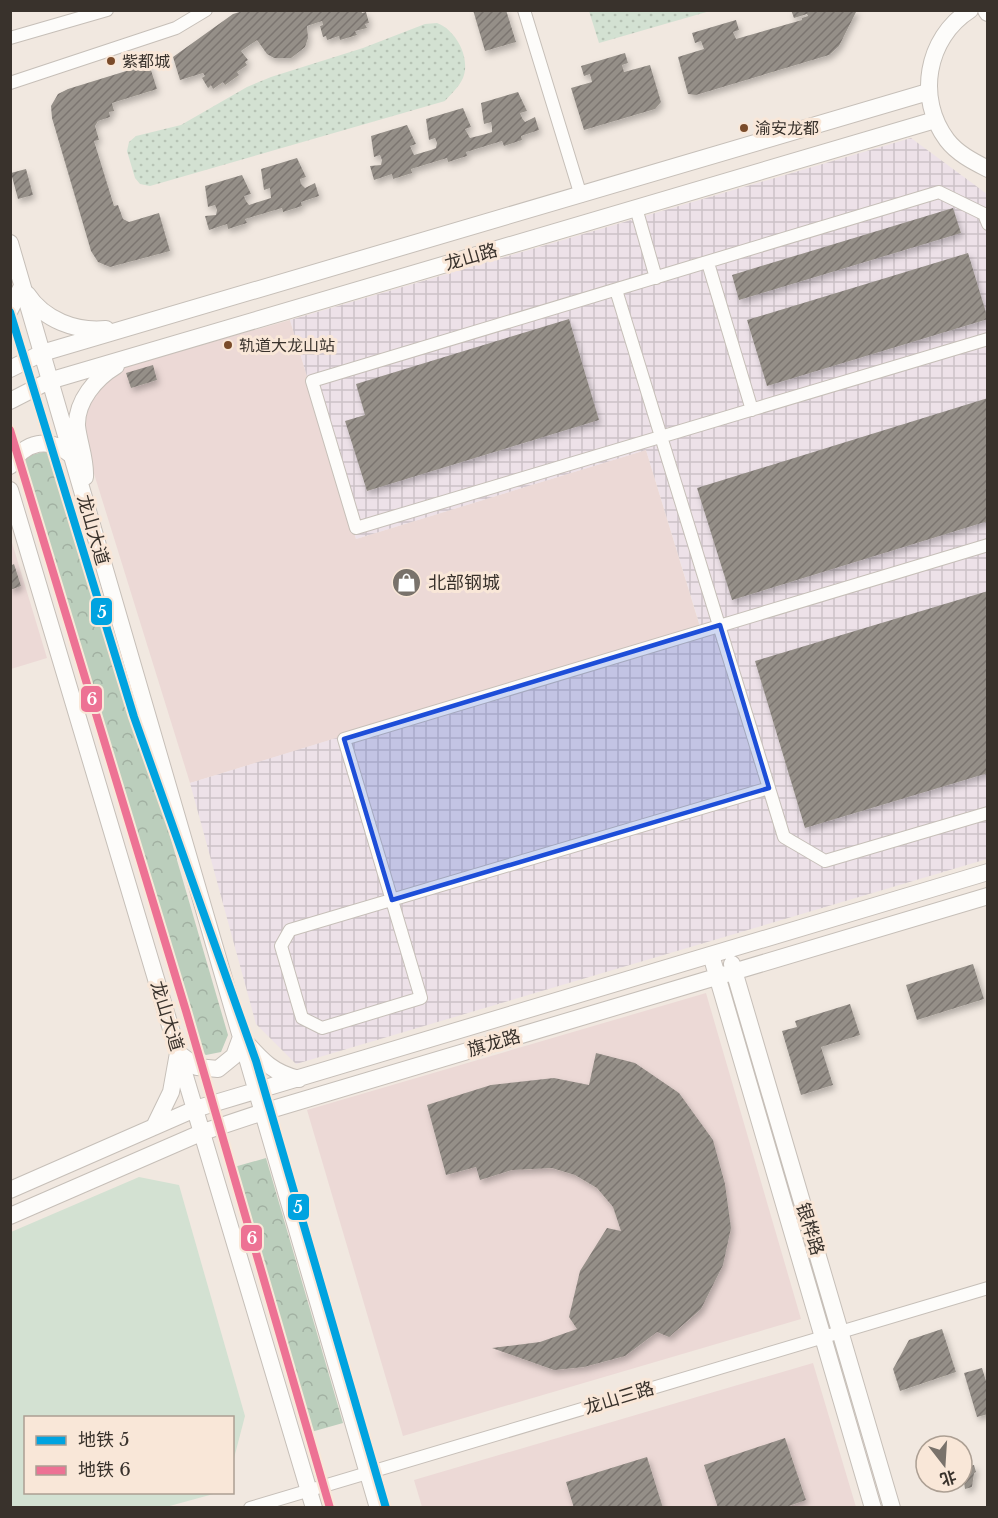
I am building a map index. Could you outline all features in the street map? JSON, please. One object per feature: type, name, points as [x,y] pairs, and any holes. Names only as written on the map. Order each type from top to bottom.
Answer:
[{"type":"main road","points":[[966,12],[942,38],[931,64],[928,92],[934,120],[947,141],[965,157],[987,169]]},
{"type":"main road","name":"龙山路","points":[[10,369],[42,353],[928,92]]},
{"type":"main road","name":"龙山路","points":[[10,401],[49,381],[934,120]]},
{"type":"main road","name":"龙山大道","points":[[10,243],[378,1508]]},
{"type":"main road","points":[[22,285],[33,304],[45,314],[73,326],[96,330],[134,326]]},
{"type":"main road","points":[[10,310],[22,285]]},
{"type":"main road","points":[[83,496],[86,466],[77,426],[80,406],[100,377],[132,357]]},
{"type":"main road","points":[[10,466],[25,448],[36,443],[56,445],[71,455]]},
{"type":"main road","name":"龙山大道","points":[[10,490],[314,1508]]},
{"type":"main road","points":[[10,1190],[195,1110],[987,872]]},
{"type":"main road","name":"旗龙路","points":[[10,1216],[203,1132],[263,1112],[987,896]]},
{"type":"main road","name":"银桦路","points":[[727,950],[892,1508]]},
{"type":"main road","name":"银桦路","points":[[711,955],[873,1508]]},
{"type":"main road","points":[[154,1128],[171,1092],[178,1053],[197,1067],[218,1069],[234,1056],[241,1037],[264,1062],[281,1075],[300,1079]]},
{"type":"street","points":[[13,38],[107,10]]},
{"type":"street","points":[[10,83],[176,28],[188,16],[206,10]]},
{"type":"street","points":[[524,10],[580,196]]},
{"type":"street","points":[[10,75],[30,75]]},
{"type":"street","points":[[987,224],[984,214],[939,192],[312,381],[357,528],[987,339]]},
{"type":"street","points":[[636,208],[656,278]]},
{"type":"street","points":[[708,263],[752,410]]},
{"type":"street","points":[[616,290],[784,837],[825,861],[987,813]]},
{"type":"street","points":[[769,788],[392,900],[290,930],[281,946],[302,1018],[322,1028],[421,998],[392,900],[344,739],[987,545]]},
{"type":"street","name":"龙山三路","points":[[250,1508],[987,1288]]},
{"type":"highlighted area","points":[[720,625],[769,788],[392,900],[344,739]]},
{"type":"shaded area","points":[[911,138],[987,194],[987,859],[296,1064],[256,1024],[190,783],[700,626],[646,450],[356,539],[290,320]]},
{"type":"shaded area","name":"北部钢城","points":[[290,320],[356,539],[646,450],[700,627],[190,783],[87,451],[85,413],[89,402],[114,372],[127,366]]},
{"type":"shaded area","points":[[10,536],[47,658],[11,669],[10,669]]},
{"type":"shaded area","points":[[706,993],[801,1319],[403,1436],[307,1110]]},
{"type":"shaded area","points":[[813,1363],[856,1507],[422,1507],[414,1480]]},
{"type":"green space","points":[[589,10],[710,11],[599,43]]},
{"type":"green space","points":[[437,23],[456,38],[465,62],[463,78],[445,101],[150,186],[140,184],[135,178],[127,151],[129,142],[136,136],[181,125],[247,87],[271,77],[363,48],[425,24]]},
{"type":"green space","points":[[47,451],[60,459],[228,1035],[221,1052],[206,1055],[190,1044],[22,471],[27,456]]},
{"type":"green space","points":[[266,1158],[343,1423],[304,1434],[227,1169]]},
{"type":"green space","points":[[139,1177],[179,1185],[245,1416],[234,1458],[234,1416],[24,1416],[24,1494],[213,1494],[166,1507],[11,1507],[11,1232]]},
{"type":"building","points":[[246,10],[361,10],[362,13],[366,12],[369,23],[365,24],[367,28],[355,31],[357,35],[340,40],[339,36],[327,40],[326,36],[323,37],[320,26],[323,25],[322,21],[307,26],[308,38],[305,47],[291,58],[274,58],[267,54],[257,40],[241,51],[248,60],[245,62],[247,65],[237,72],[239,75],[225,85],[223,82],[213,89],[211,85],[208,88],[202,78],[205,76],[203,73],[180,80],[173,57],[233,14]]},
{"type":"building","points":[[473,10],[506,10],[516,42],[485,51]]},
{"type":"building","points":[[791,10],[857,10],[839,46],[829,55],[696,95],[688,94],[678,57],[704,49],[701,41],[695,43],[692,33],[736,20],[739,30],[733,32],[736,39],[802,20],[808,16],[807,14],[794,18]]},
{"type":"building","points":[[625,53],[628,63],[622,65],[624,72],[650,65],[661,102],[655,109],[584,130],[571,88],[592,82],[590,74],[584,76],[581,66]]},
{"type":"building","points":[[149,64],[157,89],[112,103],[114,111],[109,112],[110,117],[98,121],[95,126],[99,140],[94,141],[114,206],[118,205],[123,219],[129,222],[159,213],[170,251],[110,267],[98,262],[91,251],[52,118],[51,106],[58,94],[68,89]]},
{"type":"building","points":[[518,92],[527,111],[520,113],[522,118],[525,122],[535,117],[539,130],[521,136],[522,140],[504,146],[502,141],[466,152],[467,156],[448,162],[447,158],[411,169],[412,173],[393,179],[392,174],[374,180],[370,166],[381,165],[382,160],[380,155],[374,157],[371,136],[407,125],[416,144],[410,146],[414,155],[431,150],[436,148],[437,143],[435,138],[429,140],[426,119],[463,108],[471,127],[465,129],[470,138],[486,134],[492,132],[492,127],[491,122],[484,124],[481,103]]},
{"type":"building","points":[[297,158],[306,177],[300,179],[301,184],[305,188],[315,183],[319,196],[301,202],[302,206],[283,212],[282,208],[245,219],[247,223],[228,229],[227,224],[209,230],[205,216],[216,215],[217,210],[215,205],[208,207],[205,186],[242,175],[251,194],[244,196],[249,205],[271,198],[270,188],[264,190],[261,169]]},
{"type":"building","points":[[26,169],[33,195],[18,199],[11,173]]},
{"type":"building","points":[[953,208],[961,233],[739,300],[732,275]]},
{"type":"building","points":[[968,253],[988,319],[767,386],[747,320]]},
{"type":"building","points":[[569,319],[599,420],[367,491],[345,421],[365,415],[356,384]]},
{"type":"building","points":[[153,365],[157,380],[131,388],[126,373]]},
{"type":"building","points":[[988,398],[988,521],[732,600],[697,488]]},
{"type":"building","points":[[14,564],[21,586],[10,590],[10,566]]},
{"type":"building","points":[[988,591],[988,773],[805,828],[755,661]]},
{"type":"building","points":[[973,964],[984,999],[917,1020],[906,985]]},
{"type":"building","points":[[850,1004],[860,1035],[821,1047],[833,1085],[801,1095],[782,1031],[797,1027],[795,1021]]},
{"type":"building","points":[[596,1053],[635,1063],[679,1093],[713,1140],[725,1184],[731,1228],[723,1265],[701,1309],[669,1337],[657,1332],[625,1356],[584,1367],[554,1370],[492,1348],[540,1342],[577,1329],[569,1317],[580,1271],[607,1228],[621,1231],[613,1207],[597,1188],[575,1175],[552,1168],[512,1170],[480,1180],[476,1167],[446,1175],[427,1105],[491,1085],[554,1078],[589,1085]]},
{"type":"building","points":[[942,1329],[956,1372],[900,1391],[893,1369],[909,1340]]},
{"type":"building","points":[[982,1368],[988,1388],[988,1414],[977,1417],[964,1373]]},
{"type":"building","points":[[785,1438],[806,1500],[783,1508],[718,1508],[704,1465]]},
{"type":"building","points":[[647,1457],[663,1508],[574,1508],[566,1482]]},
{"type":"metro line","name":"5","points":[[10,312],[134,717],[256,1061],[386,1508]]},
{"type":"metro line","name":"6","points":[[10,430],[186,1011],[330,1508]]},
{"type":"place","name":"紫都城","points":[[111,61]]},
{"type":"place","name":"渝安龙都","points":[[744,128]]},
{"type":"place","name":"轨道大龙山站","points":[[228,345]]},
{"type":"place","name":"北部钢城","points":[[407,583]]}]
